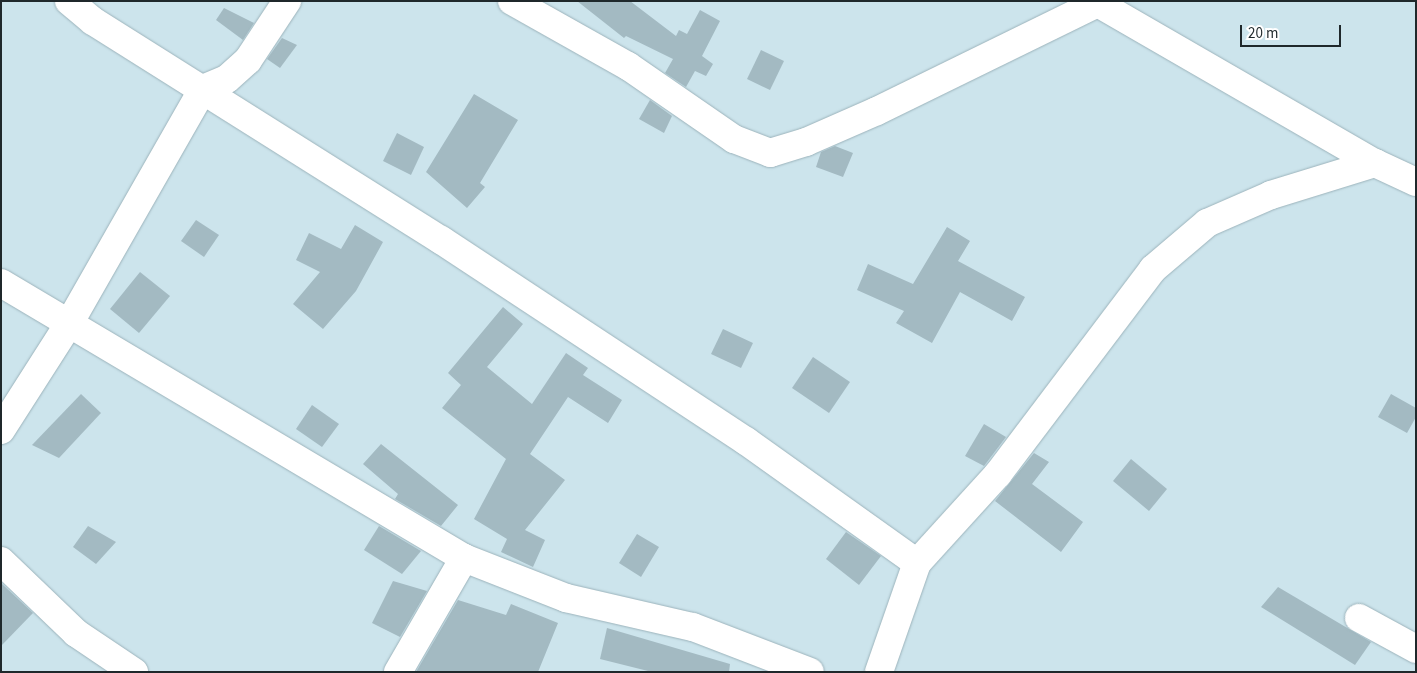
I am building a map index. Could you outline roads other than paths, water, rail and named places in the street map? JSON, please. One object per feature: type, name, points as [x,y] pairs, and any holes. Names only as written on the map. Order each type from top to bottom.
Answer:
[{"type":"street","points":[[69,1],[93,20],[442,240],[737,436],[917,563]]},
{"type":"street","points":[[1,430],[70,322],[203,89],[227,79],[248,60],[287,1]]},
{"type":"street","points":[[512,1],[628,66],[734,139],[770,153],[806,142],[877,110],[1096,2],[1375,163],[1416,182]]},
{"type":"street","points":[[879,672],[917,563],[998,474],[1153,269],[1207,223],[1271,195],[1375,163]]},
{"type":"street","points":[[1,283],[70,322],[464,558],[566,598],[693,627],[810,672]]},
{"type":"street","points":[[398,672],[464,558]]},
{"type":"street","points":[[1,561],[76,633],[134,672]]},
{"type":"street","points":[[1359,618],[1416,649]]}]
